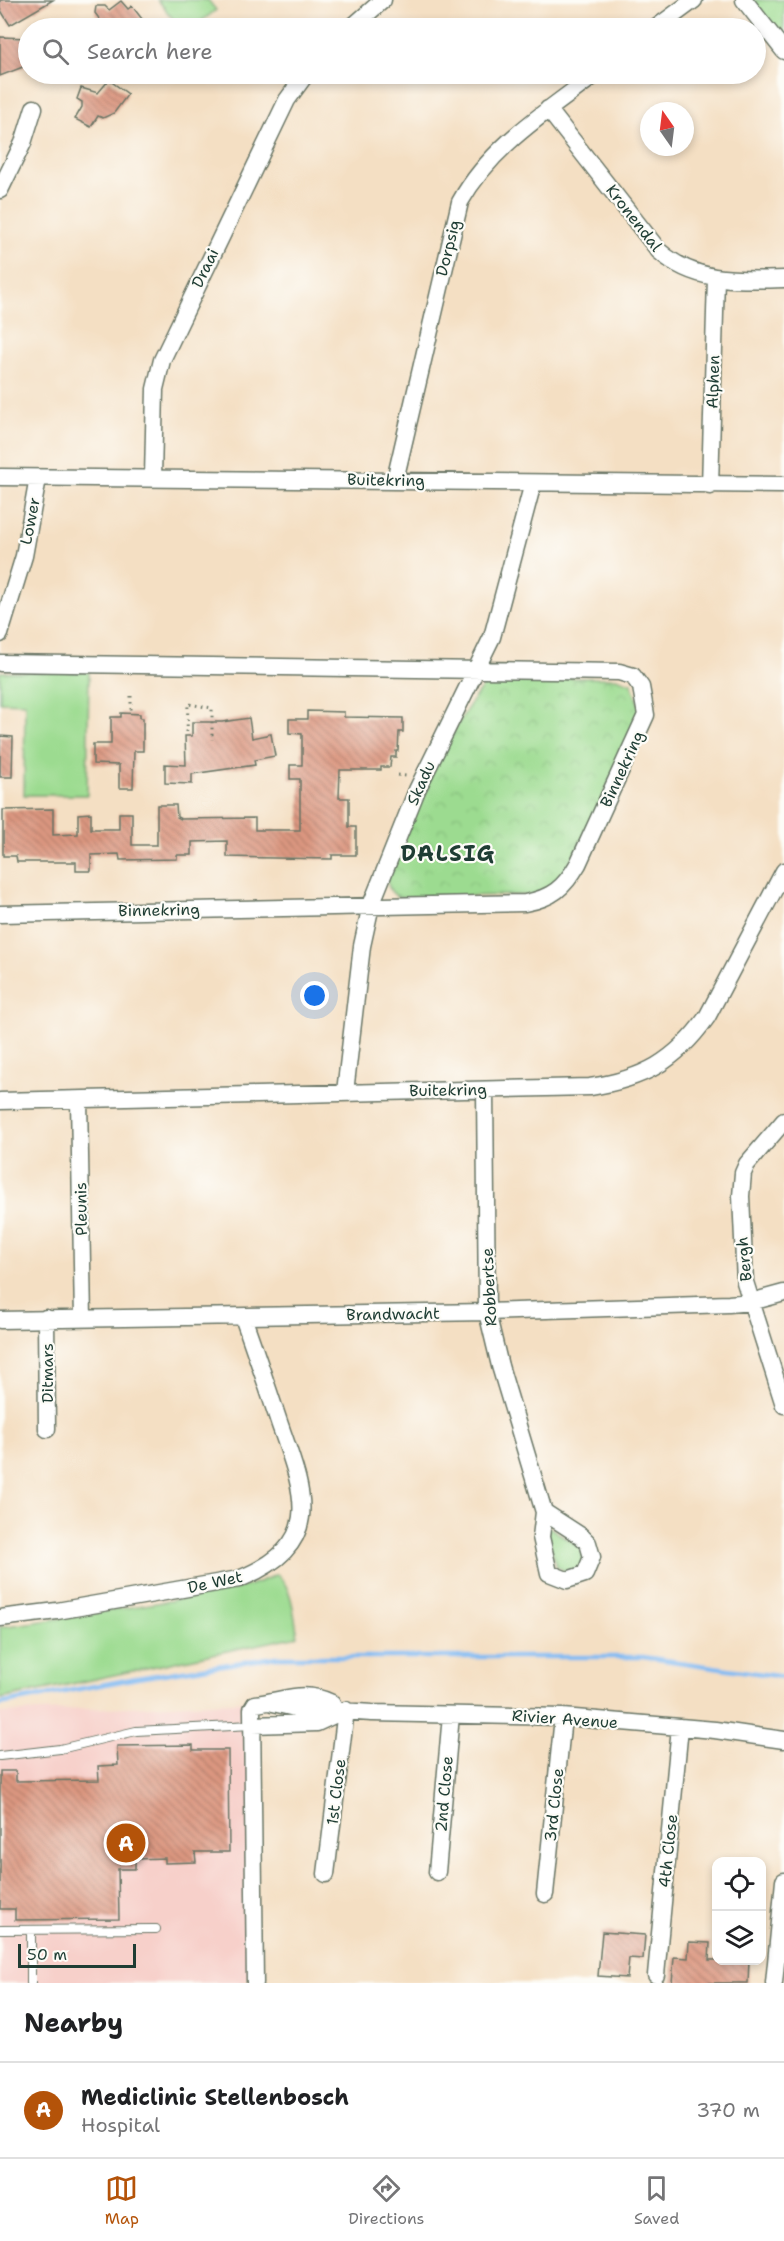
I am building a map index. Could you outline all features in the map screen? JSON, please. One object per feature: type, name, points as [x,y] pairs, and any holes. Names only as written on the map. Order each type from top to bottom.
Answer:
[{"type":"street","points":[[362,18],[383,0]]},
{"type":"street","points":[[670,18],[694,0]]},
{"type":"street","points":[[744,0],[758,18]]},
{"type":"street","points":[[766,28],[784,51]]},
{"type":"street","name":"Draai","points":[[153,477],[155,389],[162,360],[287,100],[299,84]]},
{"type":"street","name":"Dorpsig","points":[[395,480],[460,202],[486,162],[548,109],[582,84]]},
{"type":"street","points":[[0,190],[23,143],[34,108]]},
{"type":"street","name":"Kronendal","points":[[548,109],[659,251],[671,262],[690,272],[716,278],[784,279]]},
{"type":"street","name":"Alphen","points":[[710,486],[716,278]]},
{"type":"street","name":"Buitekring","points":[[0,477],[395,480],[780,487]]},
{"type":"street","name":"Lower","points":[[0,634],[24,556],[38,478]]},
{"type":"street","name":"Skadu","points":[[345,1092],[362,946],[371,905],[417,790],[478,668],[503,606],[533,483]]},
{"type":"street","name":"Binnekring","points":[[0,663],[597,671],[633,676],[641,687],[646,715],[578,864],[566,885],[542,900],[525,903],[0,914]]},
{"type":"street","name":"Buitekring","points":[[0,1101],[485,1090],[602,1085],[641,1075],[666,1061],[692,1038],[707,1017],[784,871]]},
{"type":"street","name":"Robbertse","points":[[485,1090],[487,1312],[500,1366],[544,1512]]},
{"type":"street","name":"Pleunis","points":[[79,1100],[83,1318]]},
{"type":"street","name":"Bergh","points":[[784,1122],[753,1156],[742,1173],[742,1266],[784,1406]]},
{"type":"street","name":"Brandwacht","points":[[0,1320],[487,1312],[751,1302],[784,1293]]},
{"type":"street","name":"De Wet","points":[[0,1618],[57,1611],[240,1579],[266,1568],[292,1543],[299,1524],[301,1485],[243,1317]]},
{"type":"street","name":"Ditmars","points":[[46,1318],[47,1429]]},
{"type":"street","name":"Rivier Avenue","points":[[252,1725],[255,1704],[273,1702],[286,1696],[314,1697],[346,1710],[372,1713],[562,1717],[680,1727],[784,1740]]},
{"type":"street","points":[[255,1983],[252,1725],[317,1723],[346,1710]]},
{"type":"street","name":"1st Close","points":[[326,1874],[346,1710]]},
{"type":"street","name":"2nd Close","points":[[437,1872],[451,1715]]},
{"type":"street","name":"3rd Close","points":[[545,1894],[562,1717]]},
{"type":"street","name":"4th Close","points":[[656,1976],[680,1727]]},
{"type":"street","points":[[774,1983],[784,1881]]},
{"type":"lane","points":[[0,1756],[60,1749],[136,1731],[252,1725]]},
{"type":"lane","points":[[0,1930],[156,1929]]},
{"type":"lane","points":[[31,1930],[31,1983]]},
{"type":"path","points":[[130,696],[131,713]]},
{"type":"path","points":[[187,732],[188,704],[200,704],[212,708],[212,740]]},
{"type":"shaded area","points":[[253,1701],[252,1974],[244,1983],[0,1983],[0,1713]]},
{"type":"green space","points":[[158,0],[208,0],[216,10],[205,18],[172,18]]},
{"type":"green space","points":[[750,0],[784,0],[784,50],[766,24],[766,18],[762,18]]},
{"type":"green space","points":[[0,672],[89,672],[87,795],[24,795],[25,703],[0,702]]},
{"type":"green space","points":[[493,678],[616,678],[631,683],[641,711],[588,830],[557,884],[532,895],[398,897],[390,889],[388,878],[403,835],[450,738],[482,688]]},
{"type":"green space","points":[[549,1527],[580,1547],[584,1560],[580,1568],[566,1572],[556,1566],[546,1528]]},
{"type":"green space","points":[[277,1574],[283,1580],[290,1595],[298,1636],[0,1699],[0,1627],[211,1594],[252,1585]]},
{"type":"building","points":[[0,0],[53,0],[22,18],[18,18],[10,25],[0,9]]},
{"type":"building","points":[[121,1],[128,9],[132,6],[141,18],[99,18],[95,13],[96,6],[105,6],[109,10]]},
{"type":"building","points":[[0,37],[18,38],[18,69],[0,76]]},
{"type":"building","points":[[106,84],[114,84],[128,94],[114,113],[103,118],[98,116],[91,127],[75,119],[82,107],[82,102],[77,99],[81,88],[98,93]]},
{"type":"building","points":[[307,711],[344,712],[344,717],[403,718],[403,732],[399,732],[398,751],[396,751],[396,757],[391,757],[390,767],[381,767],[381,770],[340,770],[339,798],[349,798],[349,827],[356,827],[356,855],[332,855],[332,859],[227,857],[227,841],[192,842],[192,855],[177,855],[177,859],[120,860],[119,854],[91,855],[91,871],[76,871],[76,862],[17,862],[16,856],[3,856],[3,810],[53,809],[53,835],[78,834],[78,814],[91,813],[91,829],[119,829],[119,813],[132,813],[132,845],[157,845],[157,805],[176,805],[177,817],[181,819],[255,818],[255,830],[300,830],[300,779],[290,779],[290,765],[302,765],[302,734],[289,733],[289,719],[307,719]]},
{"type":"building","points":[[121,713],[140,714],[140,718],[143,718],[143,751],[134,751],[133,788],[119,788],[119,765],[93,764],[93,744],[111,744],[111,717],[121,717]]},
{"type":"building","points":[[249,718],[252,738],[271,734],[275,756],[254,760],[255,765],[192,774],[192,784],[165,783],[165,764],[186,765],[185,736],[192,736],[192,722],[222,722]]},
{"type":"building","points":[[0,736],[13,737],[12,777],[0,777]]},
{"type":"building","points":[[193,1745],[193,1750],[228,1750],[229,1852],[195,1852],[196,1862],[165,1863],[165,1858],[135,1859],[135,1869],[118,1869],[119,1919],[15,1920],[15,1909],[0,1909],[0,1771],[16,1771],[16,1781],[99,1780],[98,1766],[118,1765],[117,1746]]},
{"type":"building","points":[[602,1932],[645,1935],[643,1959],[629,1958],[627,1978],[598,1976]]},
{"type":"building","points":[[689,1942],[710,1943],[709,1960],[712,1960],[712,1965],[749,1965],[748,1983],[672,1983],[674,1957],[688,1958]]},
{"type":"waterway","points":[[0,1704],[137,1678],[276,1657],[643,1657],[784,1677]]},
{"type":"place","name":"Mediclinic Stellenbosch","points":[[126,1843]]},
{"type":"district","name":"DALSIG","points":[[448,853]]}]
